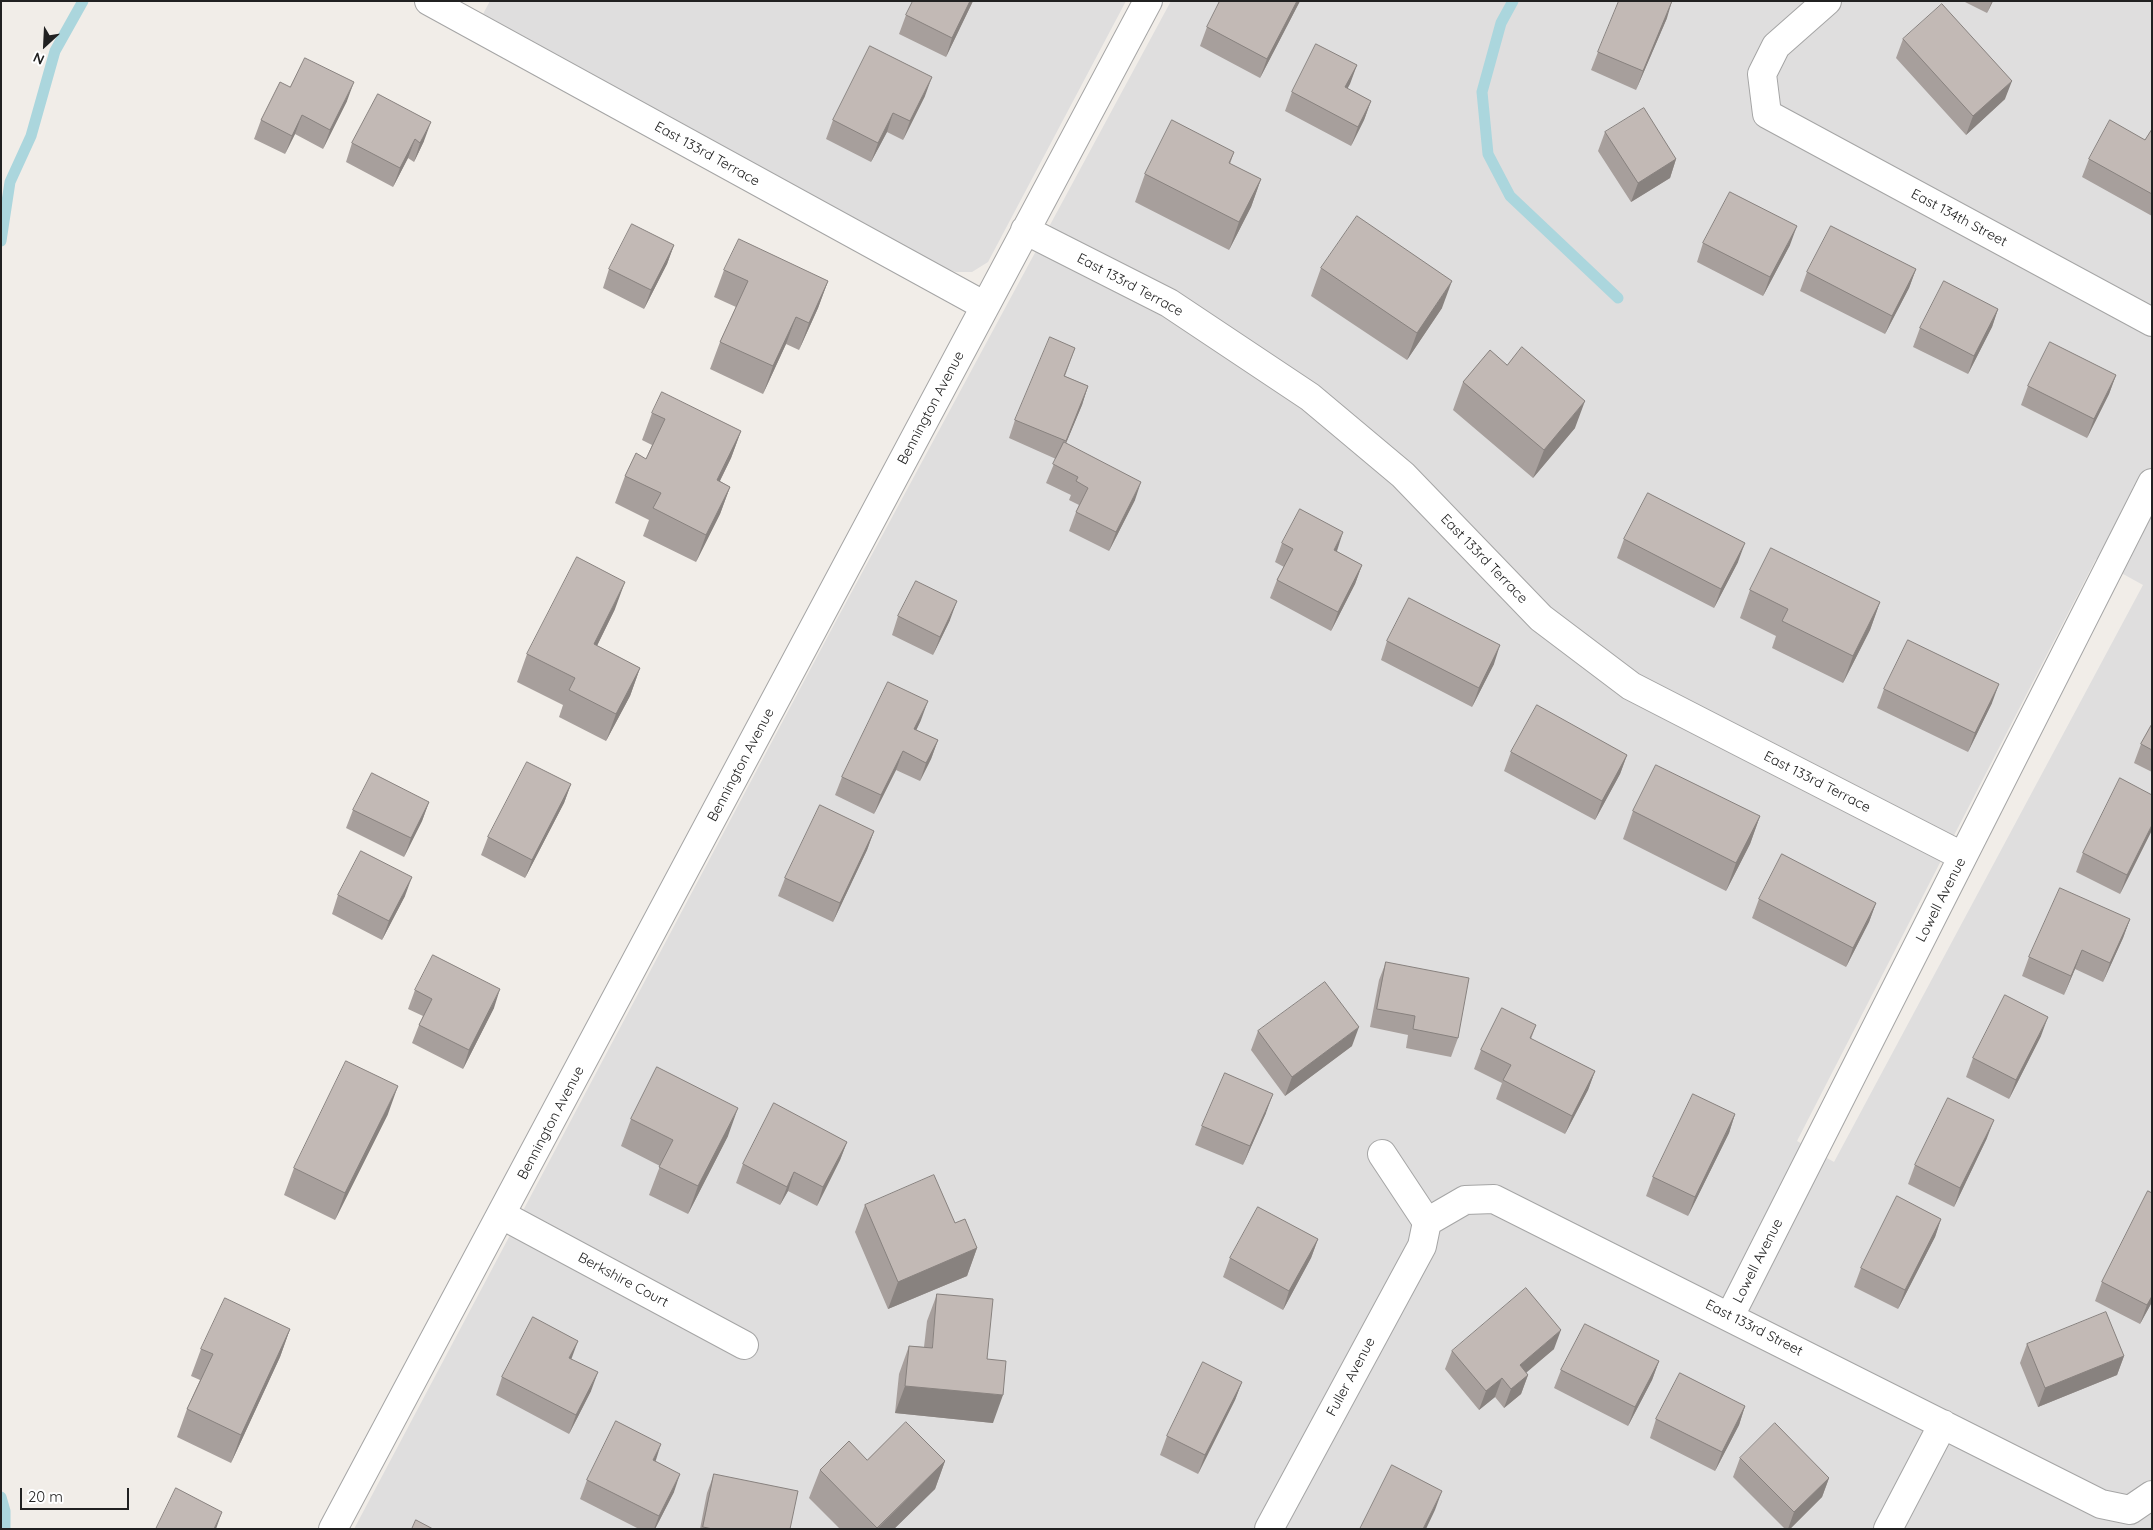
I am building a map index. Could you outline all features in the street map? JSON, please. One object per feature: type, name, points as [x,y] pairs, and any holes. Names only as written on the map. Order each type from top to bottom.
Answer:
[{"type":"street","name":"East 133rd Terrace","points":[[429,1],[985,306]]},
{"type":"street","name":"Bennington Avenue","points":[[333,1529],[1148,1]]},
{"type":"street","name":"East 134th Street","points":[[1826,1],[1776,46],[1762,74],[1767,114],[2152,322]]},
{"type":"street","name":"East 133rd Terrace","points":[[1026,230],[1169,303],[1310,397],[1403,475],[1541,618],[1631,686],[1962,856]]},
{"type":"street","name":"Lowell Avenue","points":[[1730,1316],[2152,483]]},
{"type":"street","points":[[1382,1154],[1427,1222]]},
{"type":"street","name":"East 133rd Street","points":[[1427,1222],[1465,1200],[1494,1199],[2101,1504],[2130,1510],[2152,1495]]},
{"type":"street","name":"Berkshire Court","points":[[502,1215],[744,1345]]},
{"type":"street","name":"Fuller Avenue","points":[[1269,1529],[1422,1246],[1427,1222]]},
{"type":"street","points":[[1888,1529],[1943,1424]]},
{"type":"shaded area","points":[[490,1],[1126,1],[988,262],[972,272],[956,272],[930,263],[483,14]]},
{"type":"shaded area","points":[[1171,1],[2152,1],[2152,1529],[354,1529],[836,621]],"holes":[[[2096,559],[2143,585],[1834,1162],[1797,1141]]]},
{"type":"building","points":[[913,1],[970,1],[952,38],[906,15]]},
{"type":"building","points":[[1220,1],[1297,1],[1267,59],[1207,27]]},
{"type":"building","points":[[1619,1],[1672,1],[1643,71],[1598,52]]},
{"type":"building","points":[[1942,4],[2012,81],[1973,116],[1903,39]]},
{"type":"building","points":[[1316,44],[1357,65],[1345,87],[1371,101],[1358,127],[1292,92]]},
{"type":"building","points":[[870,46],[932,77],[910,121],[893,113],[878,143],[833,120]]},
{"type":"building","points":[[305,58],[354,82],[330,130],[302,115],[292,136],[261,120],[280,82],[290,87]]},
{"type":"building","points":[[378,94],[431,122],[420,143],[415,139],[400,168],[352,143]]},
{"type":"building","points":[[1644,108],[1676,159],[1638,183],[1605,132]]},
{"type":"building","points":[[1172,120],[1234,152],[1229,163],[1261,179],[1239,222],[1145,174]]},
{"type":"building","points":[[2110,120],[2145,140],[2152,129],[2152,194],[2089,159]]},
{"type":"building","points":[[1730,192],[1797,226],[1770,277],[1703,243]]},
{"type":"building","points":[[1357,216],[1452,281],[1417,333],[1321,268]]},
{"type":"building","points":[[632,224],[674,245],[651,290],[609,269]]},
{"type":"building","points":[[1831,226],[1916,269],[1892,316],[1807,272]]},
{"type":"building","points":[[739,239],[828,281],[809,323],[796,317],[773,366],[720,342],[748,281],[724,270]]},
{"type":"building","points":[[1944,281],[1998,309],[1974,356],[1920,328]]},
{"type":"building","points":[[1050,337],[1075,348],[1064,376],[1088,386],[1066,441],[1015,420]]},
{"type":"building","points":[[2050,342],[2116,375],[2094,419],[2028,386]]},
{"type":"building","points":[[1522,347],[1585,401],[1544,450],[1463,382],[1490,350],[1507,365]]},
{"type":"building","points":[[662,392],[741,431],[717,480],[730,487],[706,535],[653,508],[661,493],[625,476],[636,453],[646,459],[665,419],[652,413]]},
{"type":"building","points":[[1064,442],[1141,482],[1116,532],[1076,512],[1088,488],[1076,481],[1078,477],[1053,464]]},
{"type":"building","points":[[1648,493],[1745,543],[1721,589],[1624,539]]},
{"type":"building","points":[[1300,509],[1343,532],[1334,550],[1362,565],[1338,612],[1277,580],[1293,549],[1282,543]]},
{"type":"building","points":[[1771,548],[1880,602],[1853,656],[1782,621],[1788,609],[1750,590]]},
{"type":"building","points":[[577,557],[625,582],[594,644],[640,668],[616,714],[569,690],[575,678],[527,654]]},
{"type":"building","points":[[916,581],[957,601],[940,637],[898,616]]},
{"type":"building","points":[[1409,598],[1500,645],[1479,688],[1387,641]]},
{"type":"building","points":[[1908,640],[1999,684],[1975,733],[1884,689]]},
{"type":"building","points":[[888,682],[928,701],[914,729],[938,740],[926,763],[903,751],[881,795],[842,777]]},
{"type":"building","points":[[1537,705],[1627,755],[1602,801],[1511,752]]},
{"type":"building","points":[[2152,724],[2152,750],[2141,744]]},
{"type":"building","points":[[527,762],[571,784],[532,860],[488,837]]},
{"type":"building","points":[[1656,765],[1760,816],[1736,863],[1633,811]]},
{"type":"building","points":[[372,773],[429,802],[411,838],[353,810]]},
{"type":"building","points":[[2120,778],[2152,795],[2152,825],[2127,875],[2083,853]]},
{"type":"building","points":[[820,805],[874,831],[840,903],[785,878]]},
{"type":"building","points":[[361,851],[412,877],[389,921],[338,895]]},
{"type":"building","points":[[1782,854],[1876,903],[1853,948],[1759,899]]},
{"type":"building","points":[[2060,888],[2130,919],[2110,963],[2082,950],[2071,976],[2029,957]]},
{"type":"building","points":[[433,955],[500,989],[469,1050],[419,1025],[432,999],[415,990]]},
{"type":"building","points":[[1386,962],[1469,978],[1458,1038],[1413,1029],[1415,1016],[1377,1009]]},
{"type":"building","points":[[1325,982],[1359,1027],[1292,1077],[1258,1031]]},
{"type":"building","points":[[2005,995],[2048,1017],[2016,1080],[1973,1058]]},
{"type":"building","points":[[1502,1008],[1536,1025],[1530,1038],[1595,1071],[1572,1116],[1503,1080],[1511,1065],[1481,1050]]},
{"type":"building","points":[[346,1061],[398,1086],[345,1193],[294,1168]]},
{"type":"building","points":[[657,1067],[738,1108],[698,1186],[659,1167],[673,1140],[631,1119]]},
{"type":"building","points":[[1225,1073],[1273,1094],[1250,1146],[1202,1126]]},
{"type":"building","points":[[1693,1094],[1735,1114],[1695,1197],[1653,1177]]},
{"type":"building","points":[[1948,1098],[1994,1120],[1960,1188],[1915,1165]]},
{"type":"building","points":[[774,1103],[847,1142],[823,1187],[794,1172],[787,1187],[743,1164]]},
{"type":"building","points":[[934,1175],[955,1223],[965,1219],[977,1248],[898,1282],[865,1205]]},
{"type":"building","points":[[2148,1191],[2152,1193],[2152,1296],[2147,1305],[2102,1282]]},
{"type":"building","points":[[1897,1196],[1941,1219],[1905,1290],[1861,1268]]},
{"type":"building","points":[[1258,1207],[1318,1239],[1289,1291],[1230,1258]]},
{"type":"building","points":[[1526,1288],[1561,1330],[1520,1365],[1528,1375],[1511,1389],[1502,1378],[1486,1391],[1452,1351]]},
{"type":"building","points":[[937,1294],[993,1299],[987,1359],[1006,1361],[1003,1395],[905,1386],[909,1346],[932,1348]]},
{"type":"building","points":[[225,1298],[290,1329],[241,1435],[187,1409],[213,1354],[201,1349]]},
{"type":"building","points":[[2106,1312],[2124,1356],[2045,1388],[2027,1344]]},
{"type":"building","points":[[533,1317],[578,1341],[569,1358],[598,1372],[576,1415],[502,1377]]},
{"type":"building","points":[[1585,1324],[1659,1361],[1635,1407],[1561,1370]]},
{"type":"building","points":[[1203,1362],[1242,1382],[1205,1455],[1167,1436]]},
{"type":"building","points":[[1680,1373],[1745,1406],[1722,1452],[1656,1419]]},
{"type":"building","points":[[616,1421],[661,1444],[653,1460],[680,1474],[659,1516],[587,1480]]},
{"type":"building","points":[[906,1422],[945,1461],[877,1528],[820,1470],[849,1441],[867,1460]]},
{"type":"building","points":[[1775,1423],[1829,1478],[1794,1512],[1740,1458]]},
{"type":"building","points":[[1392,1465],[1442,1491],[1423,1529],[1360,1529]]},
{"type":"building","points":[[714,1474],[798,1491],[790,1529],[713,1529],[703,1527]]},
{"type":"building","points":[[176,1488],[222,1512],[214,1529],[156,1529]]},
{"type":"building","points":[[416,1520],[433,1529],[412,1529]]},
{"type":"waterway","points":[[1,241],[10,182],[31,136],[55,51],[83,1]]},
{"type":"waterway","points":[[1513,1],[1501,23],[1482,92],[1488,154],[1510,196],[1618,298]]},
{"type":"waterway","points":[[1,1497],[5,1511],[5,1529]]}]
